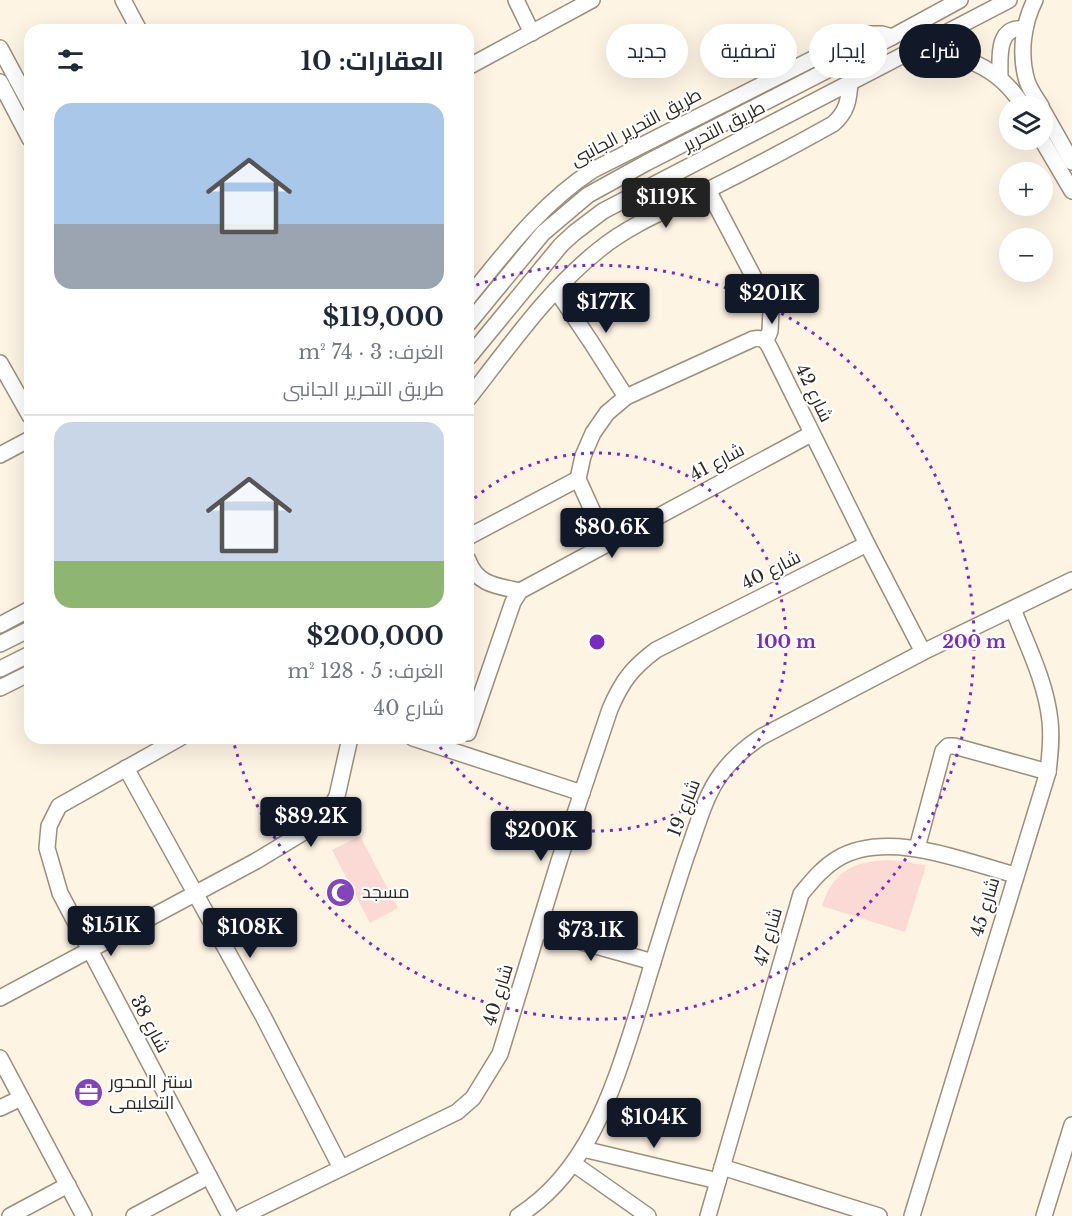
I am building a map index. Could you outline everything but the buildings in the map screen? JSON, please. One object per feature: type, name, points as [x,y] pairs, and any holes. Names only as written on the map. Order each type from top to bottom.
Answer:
[{"type":"street","points":[[123,0],[136,24]]},
{"type":"street","points":[[516,0],[532,33]]},
{"type":"street","points":[[474,64],[592,0]]},
{"type":"street","name":"طريق التحرير","points":[[474,317],[543,233],[588,195],[892,37],[936,7],[960,0]]},
{"type":"street","name":"طريق التحرير","points":[[962,24],[1009,0]]},
{"type":"street","points":[[1035,0],[1025,29],[1023,56],[1028,83],[1035,96]]},
{"type":"street","points":[[1000,78],[1000,50],[1003,39],[1015,29],[1025,29]]},
{"type":"street","name":"طريق التحرير الجانبى","points":[[474,291],[541,212],[569,185],[593,170],[862,34],[882,34],[892,37]]},
{"type":"street","points":[[0,48],[4,67],[24,95]]},
{"type":"street","name":"طريق التحرير","points":[[474,351],[561,246],[603,211],[899,57]]},
{"type":"street","points":[[981,67],[1000,78],[1017,96]]},
{"type":"street","points":[[0,82],[24,128]]},
{"type":"street","points":[[474,392],[556,290],[585,261],[621,234],[833,124],[839,119],[847,105],[850,82]]},
{"type":"street","points":[[741,114],[737,117],[736,125],[741,133],[749,135]]},
{"type":"street","points":[[1053,128],[1072,162]]},
{"type":"street","points":[[696,137],[706,142],[710,151],[709,155]]},
{"type":"street","points":[[646,163],[651,140]]},
{"type":"street","points":[[1048,150],[1072,191]]},
{"type":"street","points":[[608,543],[578,479],[583,456],[593,433],[607,413],[626,397],[753,339],[760,338],[766,341],[770,331],[771,310],[708,190]]},
{"type":"street","points":[[556,290],[626,397]]},
{"type":"street","name":"شارع 42","points":[[766,341],[923,652]]},
{"type":"street","points":[[0,363],[24,405]]},
{"type":"street","name":"شارع 41","points":[[520,591],[811,434]]},
{"type":"street","points":[[0,455],[24,442]]},
{"type":"street","points":[[474,534],[578,479]]},
{"type":"street","name":"شارع 40","points":[[243,1216],[457,1112],[473,1098],[500,1054],[559,861],[609,709],[620,686],[636,665],[656,650],[867,544]]},
{"type":"street","points":[[474,570],[485,583],[520,591],[513,602],[474,716]]},
{"type":"street","name":"شارع 19","points":[[518,1216],[534,1206],[554,1188],[574,1164],[615,1085],[673,896],[709,791],[722,770],[740,751],[761,737],[923,652],[1072,580]]},
{"type":"street","name":"شارع 45","points":[[912,1216],[1048,772],[1050,729],[1046,696],[1013,609]]},
{"type":"street","points":[[0,625],[24,612]]},
{"type":"street","points":[[0,644],[24,631]]},
{"type":"street","points":[[0,669],[24,657]]},
{"type":"street","points":[[0,688],[24,676]]},
{"type":"street","name":"شارع 38","points":[[169,744],[59,806],[49,826],[47,848],[60,893],[230,1216]]},
{"type":"street","points":[[0,998],[256,861],[317,824],[337,796],[349,744]]},
{"type":"street","points":[[432,744],[582,793]]},
{"type":"street","points":[[461,753],[464,744]]},
{"type":"street","points":[[917,848],[943,751],[948,746],[1048,772]]},
{"type":"street","points":[[126,768],[263,1016],[341,1168]]},
{"type":"street","name":"شارع 47","points":[[708,1216],[801,894],[817,874],[838,858],[862,849],[888,846],[917,848],[1015,874]]},
{"type":"street","points":[[539,930],[653,962]]},
{"type":"street","points":[[0,1058],[84,1216]]},
{"type":"street","points":[[0,1108],[21,1098]]},
{"type":"street","points":[[1044,1216],[1072,1125]]},
{"type":"street","points":[[583,1149],[720,1174],[879,1216]]},
{"type":"street","points":[[574,1164],[648,1216]]},
{"type":"street","points":[[134,1216],[209,1176]]},
{"type":"street","points":[[10,1216],[68,1185]]},
{"type":"shaded area","points":[[360,836],[398,908],[370,923],[332,850]]},
{"type":"shaded area","points":[[886,860],[928,866],[926,866],[905,932],[822,906],[832,885],[845,871],[863,863]]},
{"type":"place","name":"مسجد","points":[[341,892]]},
{"type":"place","name":"سنتر المحور التعليمى","points":[[88,1092]]}]
